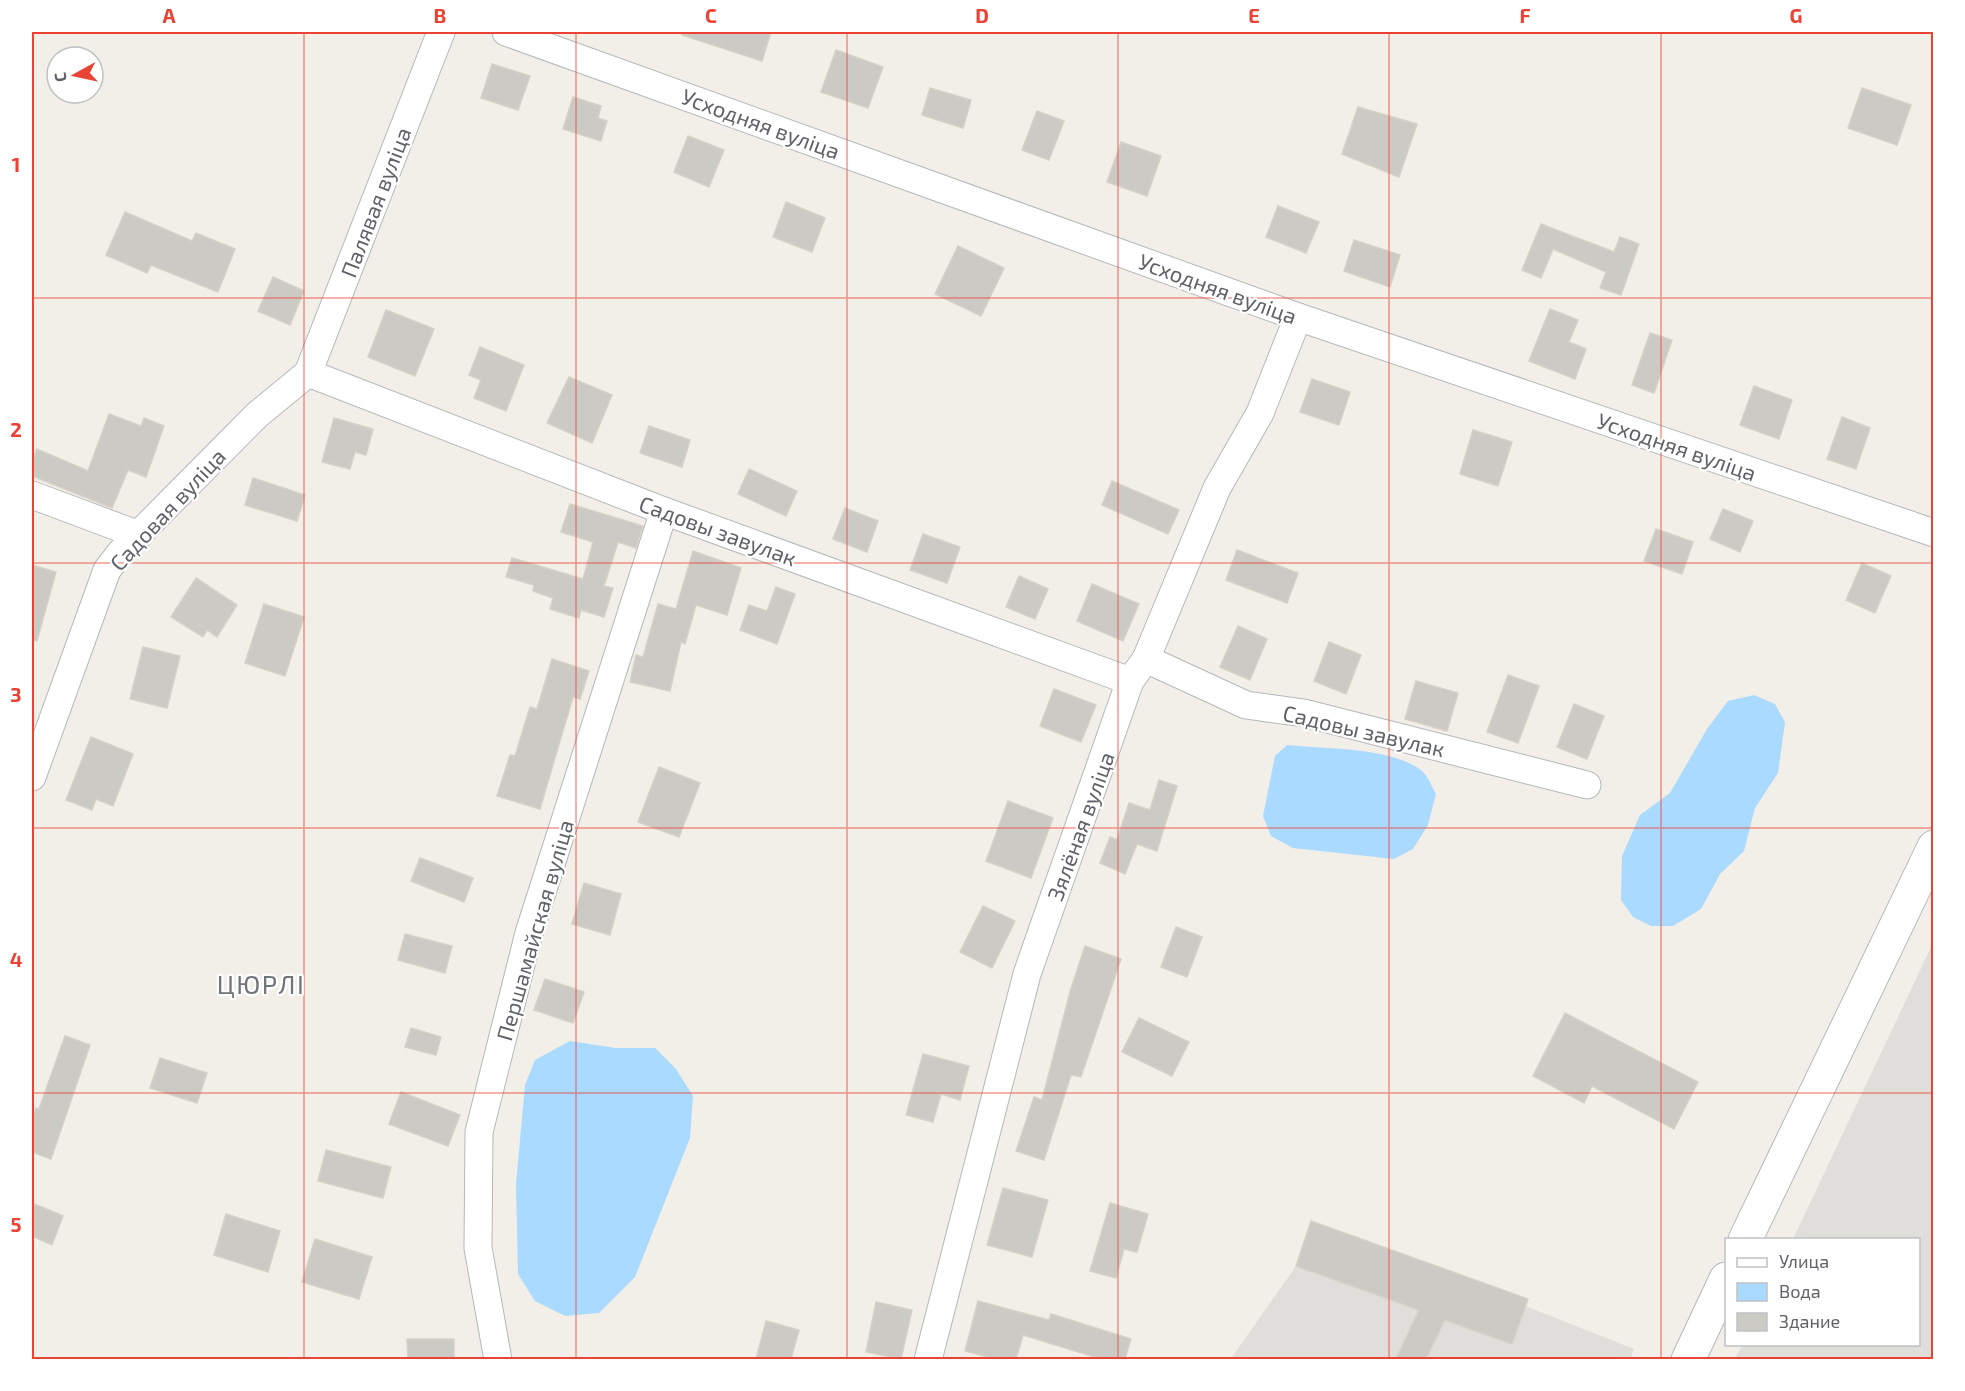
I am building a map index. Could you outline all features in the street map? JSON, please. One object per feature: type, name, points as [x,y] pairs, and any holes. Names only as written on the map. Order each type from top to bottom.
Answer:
[{"type":"street","name":"Палявая вуліца","points":[[308,373],[441,32]]},
{"type":"street","name":"Усходняя вуліца","points":[[506,32],[1298,317],[1934,533]]},
{"type":"street","name":"Зялёная вуліца","points":[[928,1359],[1028,974],[1130,681],[1146,659],[1217,488],[1260,413],[1298,317]]},
{"type":"street","name":"Садовы завулак","points":[[308,373],[664,511],[1130,681]]},
{"type":"street","name":"Садовая вуліца","points":[[32,777],[107,570],[257,415],[308,373]]},
{"type":"street","points":[[32,495],[139,535]]},
{"type":"street","name":"Першамайская вуліца","points":[[498,1359],[478,1248],[479,1132],[529,933],[664,511]]},
{"type":"street","name":"Садовы завулак","points":[[1146,659],[1246,705],[1304,713],[1587,785]]},
{"type":"street","points":[[1745,1238],[1934,847]]},
{"type":"street","points":[[1688,1359],[1725,1281]]},
{"type":"shaded area","points":[[1933,943],[1933,1359],[1735,1359],[1742,1346],[1920,1346],[1920,1238],[1793,1238]]},
{"type":"shaded area","points":[[1311,1221],[1634,1349],[1630,1360],[1230,1360],[1296,1266]]},
{"type":"water","points":[[1754,695],[1775,704],[1785,722],[1778,773],[1755,808],[1744,851],[1720,874],[1701,909],[1673,926],[1651,926],[1633,917],[1621,900],[1622,856],[1640,815],[1670,793],[1707,729],[1728,701]]},
{"type":"water","points":[[1287,745],[1376,753],[1409,763],[1422,771],[1436,794],[1428,825],[1413,849],[1394,859],[1293,848],[1271,836],[1263,816],[1275,756]]},
{"type":"water","points":[[570,1041],[616,1048],[655,1048],[676,1069],[693,1096],[690,1138],[635,1277],[599,1313],[565,1316],[535,1301],[518,1274],[516,1184],[525,1085],[535,1060]]},
{"type":"building","points":[[682,32],[771,32],[762,61],[682,35]]},
{"type":"building","points":[[836,50],[883,67],[868,108],[821,92]]},
{"type":"building","points":[[492,64],[530,76],[518,110],[481,98]]},
{"type":"building","points":[[930,88],[971,100],[963,128],[922,115]]},
{"type":"building","points":[[1862,88],[1911,105],[1897,145],[1848,128]]},
{"type":"building","points":[[573,97],[601,106],[598,118],[607,121],[601,141],[563,129]]},
{"type":"building","points":[[1358,107],[1417,124],[1399,177],[1342,154]]},
{"type":"building","points":[[1037,111],[1064,121],[1049,160],[1022,150]]},
{"type":"building","points":[[688,136],[724,150],[709,187],[674,172]]},
{"type":"building","points":[[1121,142],[1161,156],[1147,196],[1107,182]]},
{"type":"building","points":[[786,202],[825,218],[812,252],[773,237]]},
{"type":"building","points":[[1278,206],[1319,222],[1306,253],[1266,237]]},
{"type":"building","points":[[125,212],[192,241],[196,233],[235,249],[218,292],[151,265],[147,273],[106,255]]},
{"type":"building","points":[[1541,224],[1614,252],[1620,237],[1639,244],[1621,295],[1600,288],[1606,272],[1553,249],[1541,278],[1522,270]]},
{"type":"building","points":[[1354,240],[1400,255],[1390,287],[1344,271]]},
{"type":"building","points":[[958,246],[1004,268],[981,316],[935,294]]},
{"type":"building","points":[[273,277],[304,291],[290,325],[258,311]]},
{"type":"building","points":[[1550,309],[1578,320],[1569,342],[1586,349],[1575,379],[1529,361]]},
{"type":"building","points":[[386,310],[434,329],[415,376],[368,357]]},
{"type":"building","points":[[1650,333],[1672,340],[1654,393],[1632,385]]},
{"type":"building","points":[[480,347],[524,365],[506,411],[474,398],[481,380],[469,375]]},
{"type":"building","points":[[569,377],[612,395],[592,443],[547,423]]},
{"type":"building","points":[[1312,379],[1350,392],[1339,425],[1300,412]]},
{"type":"building","points":[[1754,386],[1792,400],[1779,439],[1740,425]]},
{"type":"building","points":[[109,414],[141,426],[144,418],[164,426],[146,477],[128,470],[112,508],[32,476],[32,462],[37,449],[88,471]]},
{"type":"building","points":[[1842,417],[1870,428],[1856,469],[1827,459]]},
{"type":"building","points":[[334,418],[373,429],[366,455],[355,452],[350,469],[322,462]]},
{"type":"building","points":[[649,426],[690,440],[682,467],[640,453]]},
{"type":"building","points":[[1473,430],[1512,442],[1498,486],[1460,474]]},
{"type":"building","points":[[749,469],[797,491],[786,516],[738,494]]},
{"type":"building","points":[[253,478],[305,495],[297,521],[245,505]]},
{"type":"building","points":[[1112,481],[1179,510],[1168,534],[1102,505]]},
{"type":"building","points":[[570,504],[643,526],[636,548],[618,542],[604,586],[613,588],[604,617],[581,610],[579,618],[550,609],[553,598],[533,591],[534,585],[506,577],[512,558],[583,579],[593,542],[561,532]]},
{"type":"building","points":[[845,508],[878,521],[867,552],[833,539]]},
{"type":"building","points":[[1723,509],[1753,521],[1740,552],[1710,539]]},
{"type":"building","points":[[1656,529],[1693,542],[1682,574],[1644,561]]},
{"type":"building","points":[[923,534],[960,547],[947,583],[910,570]]},
{"type":"building","points":[[1237,550],[1298,573],[1287,603],[1226,580]]},
{"type":"building","points":[[693,551],[741,568],[727,615],[696,605],[685,644],[681,642],[670,691],[630,682],[636,655],[643,657],[658,604],[676,609]]},
{"type":"building","points":[[1862,563],[1891,576],[1875,613],[1846,600]]},
{"type":"building","points":[[32,565],[56,572],[37,641],[32,640]]},
{"type":"building","points":[[1019,576],[1048,589],[1035,619],[1006,607]]},
{"type":"building","points":[[196,578],[237,605],[217,637],[207,630],[203,637],[171,617]]},
{"type":"building","points":[[1092,584],[1139,604],[1123,641],[1077,621]]},
{"type":"building","points":[[776,587],[795,594],[777,644],[740,630],[749,605],[767,611]]},
{"type":"building","points":[[264,604],[304,617],[285,676],[245,663]]},
{"type":"building","points":[[1238,626],[1267,639],[1250,680],[1220,667]]},
{"type":"building","points":[[1329,642],[1361,655],[1346,694],[1314,681]]},
{"type":"building","points":[[143,647],[180,656],[167,708],[130,699]]},
{"type":"building","points":[[552,659],[589,671],[580,699],[573,697],[540,809],[497,796],[510,755],[515,756],[530,707],[537,709]]},
{"type":"building","points":[[1508,675],[1539,686],[1518,743],[1487,732]]},
{"type":"building","points":[[1416,681],[1458,693],[1447,731],[1405,719]]},
{"type":"building","points":[[1054,689],[1096,705],[1081,742],[1040,726]]},
{"type":"building","points":[[1574,704],[1604,716],[1587,759],[1557,747]]},
{"type":"building","points":[[91,737],[133,754],[113,806],[96,799],[92,810],[66,800]]},
{"type":"building","points":[[659,767],[700,783],[679,837],[638,822]]},
{"type":"building","points":[[1159,780],[1177,786],[1157,851],[1137,844],[1125,874],[1100,863],[1110,837],[1117,840],[1129,803],[1150,810]]},
{"type":"building","points":[[1008,801],[1053,818],[1031,878],[986,861]]},
{"type":"building","points":[[420,858],[473,878],[464,902],[411,881]]},
{"type":"building","points":[[584,883],[621,894],[610,935],[572,924]]},
{"type":"building","points":[[983,906],[1015,921],[992,968],[960,952]]},
{"type":"building","points":[[1176,927],[1202,937],[1187,977],[1161,967]]},
{"type":"building","points":[[405,934],[452,946],[445,973],[398,960]]},
{"type":"building","points":[[1085,946],[1121,959],[1081,1077],[1071,1075],[1044,1160],[1016,1151],[1034,1097],[1042,1100],[1070,992]]},
{"type":"building","points":[[545,979],[584,992],[573,1023],[534,1010]]},
{"type":"building","points":[[1565,1013],[1698,1082],[1674,1129],[1592,1086],[1584,1103],[1533,1076]]},
{"type":"building","points":[[1139,1018],[1189,1042],[1172,1076],[1122,1052]]},
{"type":"building","points":[[411,1028],[441,1037],[436,1055],[405,1047]]},
{"type":"building","points":[[65,1036],[90,1045],[51,1159],[32,1152],[32,1121],[36,1108],[39,1109]]},
{"type":"building","points":[[923,1054],[969,1066],[960,1100],[941,1094],[933,1122],[906,1115]]},
{"type":"building","points":[[160,1058],[207,1073],[197,1103],[150,1088]]},
{"type":"building","points":[[401,1092],[460,1115],[448,1146],[389,1124]]},
{"type":"building","points":[[326,1150],[391,1167],[383,1198],[318,1181]]},
{"type":"building","points":[[1003,1188],[1048,1200],[1032,1257],[987,1245]]},
{"type":"building","points":[[32,1203],[63,1216],[52,1245],[32,1236]]},
{"type":"building","points":[[1110,1203],[1148,1214],[1137,1252],[1124,1249],[1116,1278],[1090,1271]]},
{"type":"building","points":[[226,1214],[280,1231],[268,1272],[214,1255]]},
{"type":"building","points":[[1311,1221],[1528,1299],[1512,1344],[1445,1320],[1426,1359],[1396,1359],[1419,1310],[1296,1266]]},
{"type":"building","points":[[315,1239],[372,1257],[359,1299],[302,1282]]},
{"type":"building","points":[[978,1301],[1049,1320],[1051,1314],[1131,1339],[1125,1359],[1101,1359],[1023,1335],[1016,1359],[996,1359],[965,1351]]},
{"type":"building","points":[[876,1302],[912,1310],[901,1359],[866,1352]]},
{"type":"building","points":[[766,1321],[799,1330],[791,1359],[756,1359]]},
{"type":"building","points":[[407,1339],[454,1339],[454,1359],[408,1359]]},
{"type":"district","name":"ЦЮРЛІ","points":[[261,983]]}]
